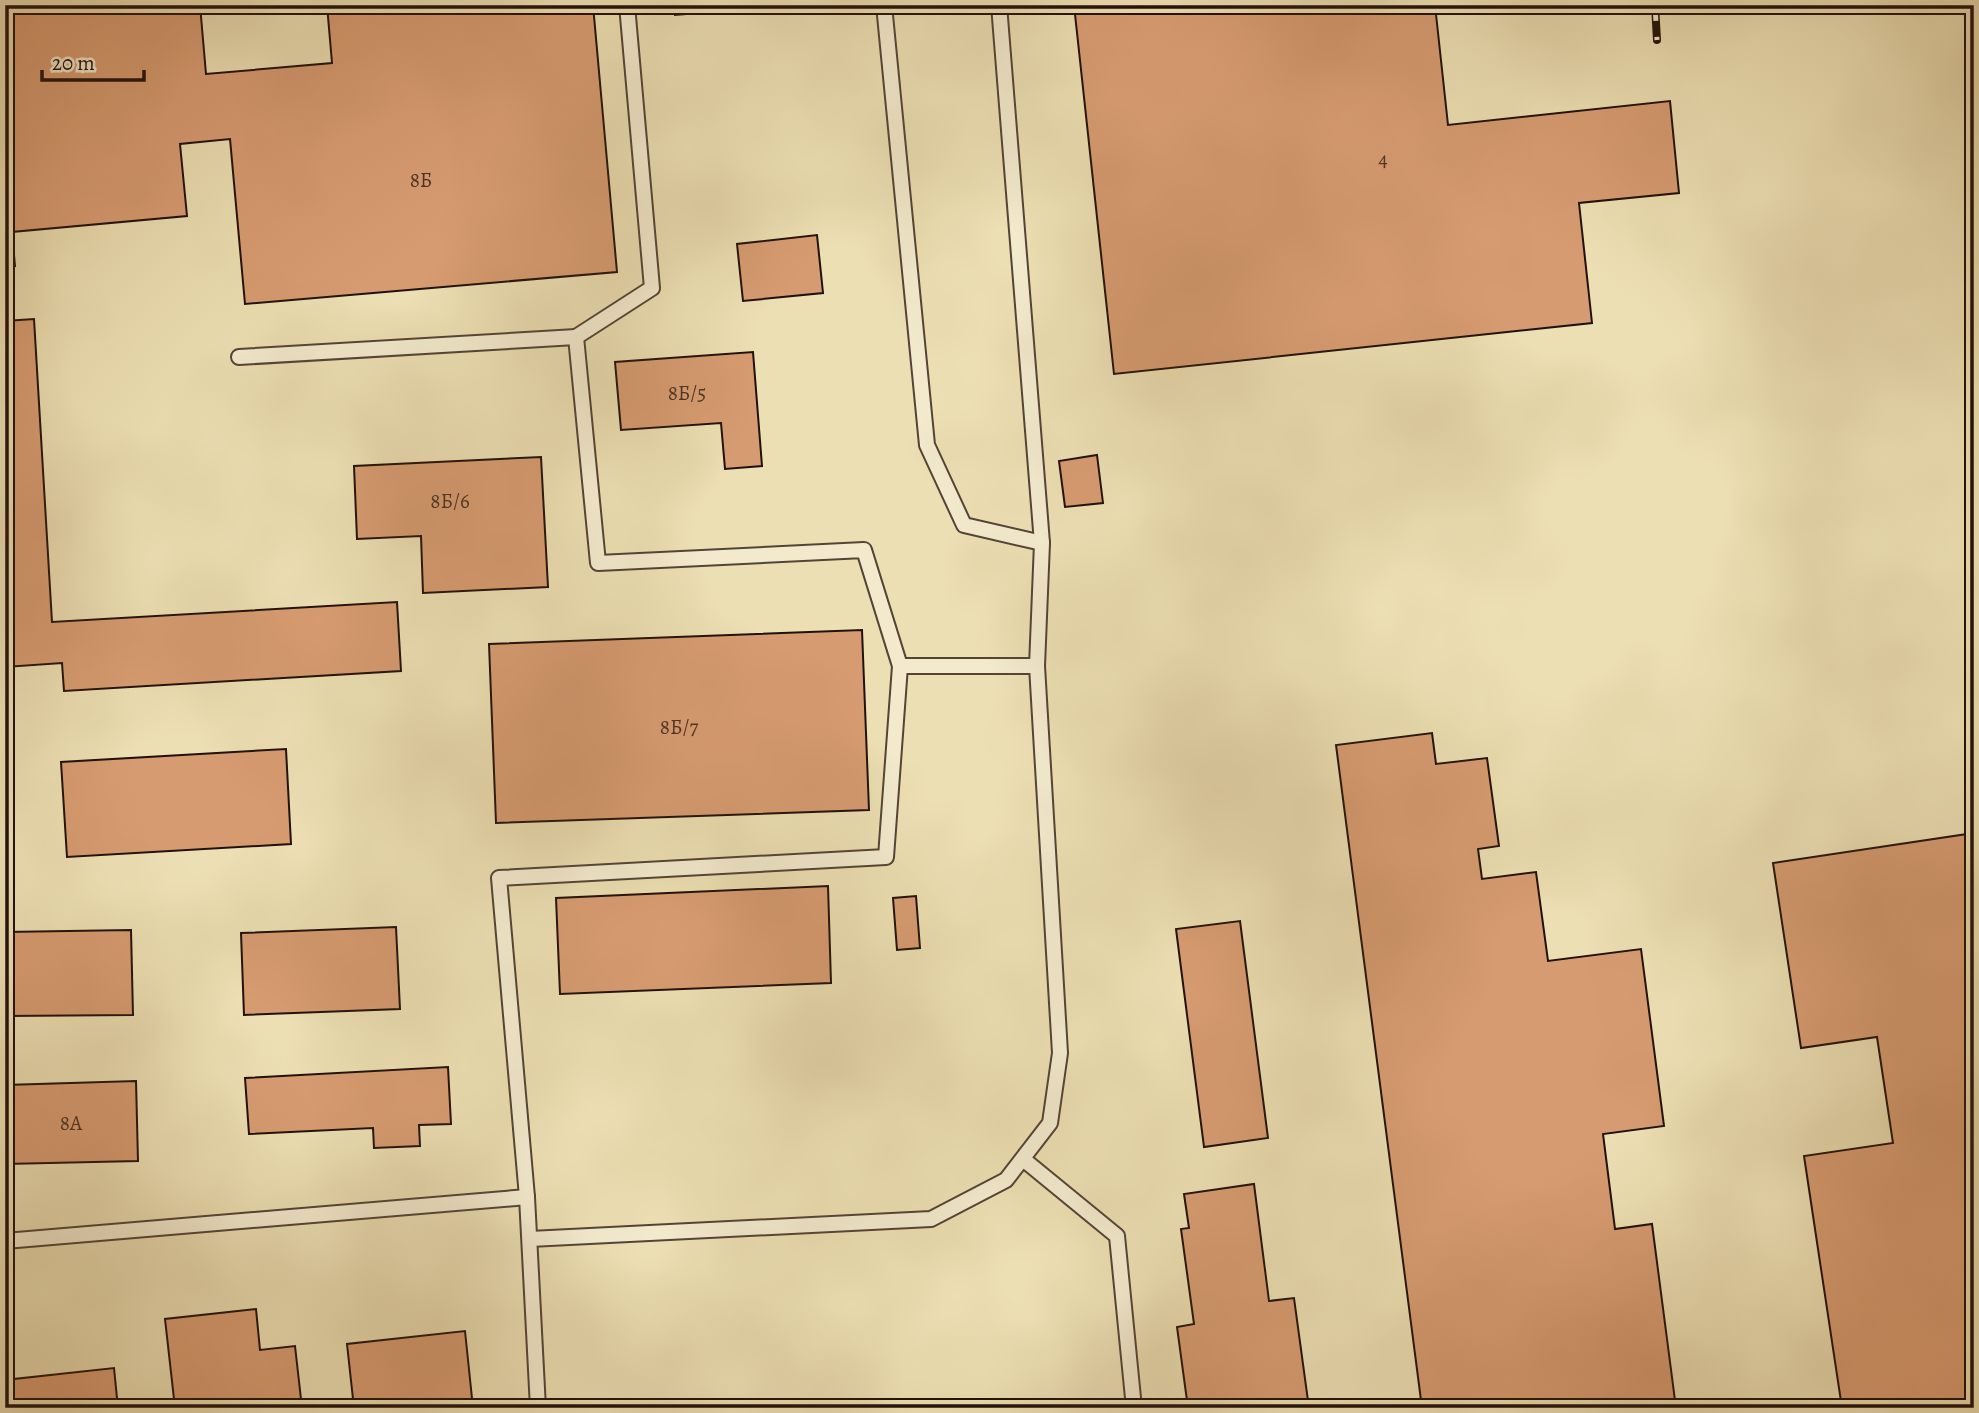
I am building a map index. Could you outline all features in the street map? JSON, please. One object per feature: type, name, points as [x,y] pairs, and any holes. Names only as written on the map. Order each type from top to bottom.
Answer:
[{"type":"lane","points":[[239,357],[576,337],[652,288],[627,5]]},
{"type":"lane","points":[[884,5],[927,444],[964,525],[1042,542]]},
{"type":"lane","points":[[530,1239],[931,1219],[1006,1180],[1050,1123],[1060,1053],[1037,666],[1042,542],[999,5]]},
{"type":"lane","points":[[538,1408],[527,1197],[499,878],[887,857],[900,666],[864,550],[598,563],[576,337]]},
{"type":"lane","points":[[900,666],[1037,666]]},
{"type":"lane","points":[[1023,1159],[1117,1236],[1134,1408]]},
{"type":"lane","points":[[5,1241],[527,1197]]},
{"type":"building","points":[[5,5],[200,5],[206,74],[332,63],[327,5],[593,5],[617,272],[245,304],[230,139],[180,144],[187,216],[12,232],[15,266],[5,266]]},
{"type":"building","points":[[674,5],[774,5],[774,7],[675,15]]},
{"type":"building","points":[[1074,5],[1435,5],[1448,125],[1670,101],[1679,193],[1579,203],[1592,323],[1114,374]]},
{"type":"building","points":[[817,235],[823,293],[743,301],[737,244]]},
{"type":"building","points":[[34,319],[52,622],[397,602],[401,671],[64,691],[62,663],[5,667],[5,321]]},
{"type":"building","points":[[753,352],[762,466],[725,469],[721,423],[621,430],[615,362]]},
{"type":"building","points":[[1097,455],[1103,503],[1065,507],[1059,461]]},
{"type":"building","points":[[541,457],[548,587],[423,593],[421,536],[357,539],[354,466]]},
{"type":"building","points":[[862,630],[869,810],[496,823],[489,644]]},
{"type":"building","points":[[1432,733],[1436,764],[1487,758],[1499,846],[1478,849],[1482,879],[1536,872],[1548,961],[1641,949],[1664,1126],[1603,1134],[1615,1229],[1652,1224],[1676,1408],[1422,1408],[1336,745]]},
{"type":"building","points":[[286,749],[291,844],[67,857],[61,762]]},
{"type":"building","points":[[1974,833],[1974,1403],[1941,1408],[1842,1408],[1804,1156],[1893,1143],[1877,1037],[1801,1048],[1773,863]]},
{"type":"building","points":[[828,886],[831,983],[560,994],[556,898]]},
{"type":"building","points":[[916,896],[920,948],[897,950],[893,898]]},
{"type":"building","points":[[1240,921],[1268,1138],[1204,1147],[1176,929]]},
{"type":"building","points":[[396,927],[400,1009],[244,1015],[241,933]]},
{"type":"building","points":[[131,930],[133,1015],[5,1016],[5,932]]},
{"type":"building","points":[[448,1067],[451,1124],[419,1125],[420,1146],[374,1148],[373,1128],[249,1134],[245,1078]]},
{"type":"building","points":[[136,1081],[138,1161],[5,1164],[5,1085]]},
{"type":"building","points":[[1254,1184],[1269,1301],[1294,1298],[1309,1408],[1188,1408],[1177,1327],[1194,1324],[1181,1229],[1189,1228],[1184,1194]]},
{"type":"building","points":[[256,1309],[260,1350],[295,1346],[302,1408],[175,1408],[165,1319]]},
{"type":"building","points":[[465,1331],[473,1408],[354,1408],[347,1344]]},
{"type":"building","points":[[114,1368],[118,1408],[5,1408],[5,1380]]},
{"type":"railway","points":[[1655,5],[1657,40]]}]
